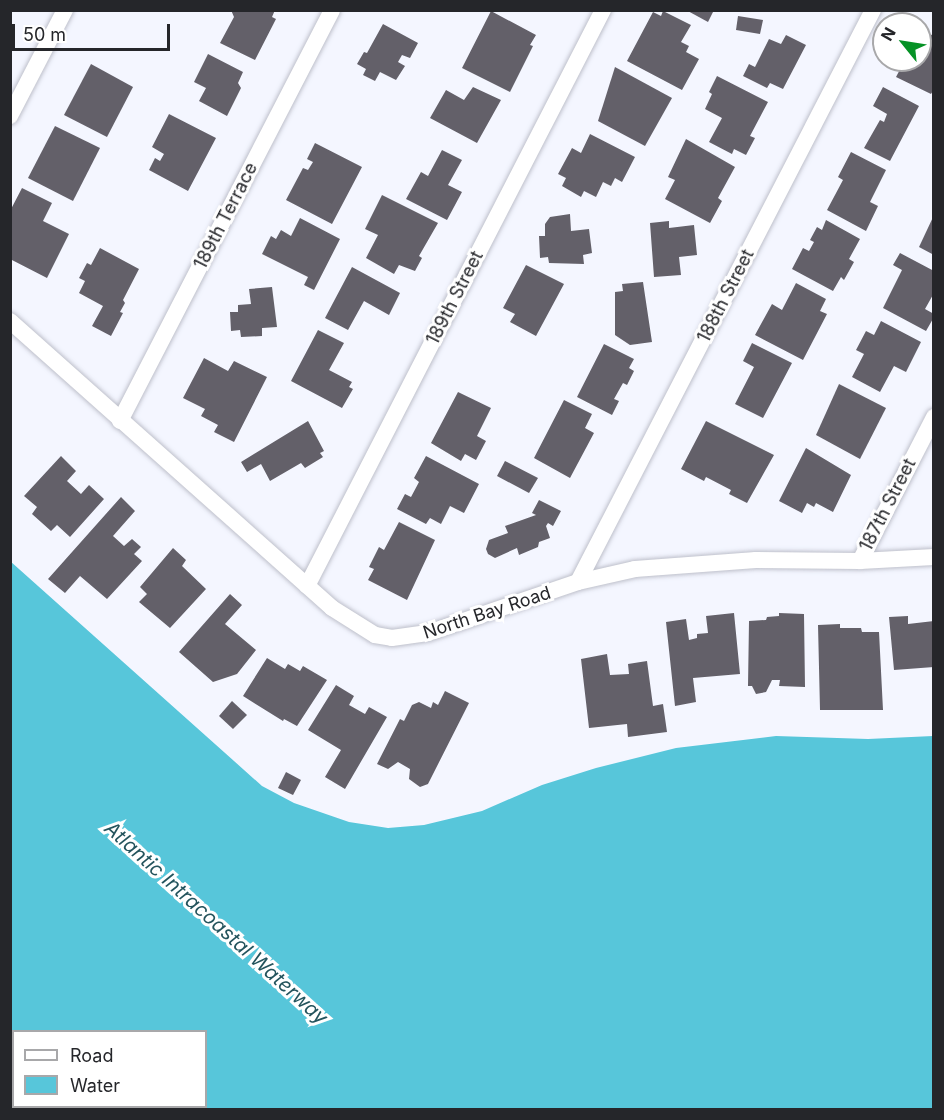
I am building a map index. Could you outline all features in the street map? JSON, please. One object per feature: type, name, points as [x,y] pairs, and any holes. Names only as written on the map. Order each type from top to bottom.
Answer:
[{"type":"street","points":[[10,116],[64,10]]},
{"type":"street","name":"189th Terrace","points":[[120,421],[332,10]]},
{"type":"street","name":"189th Street","points":[[307,586],[603,10]]},
{"type":"street","name":"188th Street","points":[[578,582],[873,10]]},
{"type":"street","name":"North Bay Road","points":[[10,321],[307,586],[352,622],[375,635],[392,638],[409,637],[465,623],[578,582],[635,569],[756,560],[860,561],[933,557]]},
{"type":"street","name":"187th Street","points":[[860,561],[933,417]]},
{"type":"water","name":"Atlantic Intracoastal Waterway","points":[[10,561],[262,786],[294,803],[349,822],[388,828],[424,825],[482,811],[542,785],[596,768],[676,748],[776,736],[868,739],[933,736],[933,1109],[11,1109]]},
{"type":"building","points":[[231,10],[275,10],[272,17],[276,19],[255,60],[220,43],[234,17]]},
{"type":"building","points":[[686,10],[714,10],[708,22]]},
{"type":"building","points":[[491,11],[536,35],[530,45],[533,46],[510,92],[462,68]]},
{"type":"building","points":[[663,11],[691,25],[681,42],[689,46],[686,52],[699,59],[682,90],[627,61],[653,12],[661,16]]},
{"type":"building","points":[[738,16],[763,20],[760,34],[736,30]]},
{"type":"building","points":[[383,24],[418,43],[410,58],[402,55],[398,62],[405,66],[396,80],[380,72],[375,81],[363,75],[366,69],[357,64],[364,52],[367,53]]},
{"type":"building","points":[[786,35],[806,45],[783,89],[770,83],[767,88],[743,76],[749,64],[755,67],[769,39],[781,44]]},
{"type":"building","points":[[932,35],[934,36],[934,89],[931,94],[896,77],[899,72],[932,72]]},
{"type":"building","points":[[208,54],[243,72],[238,83],[241,88],[227,116],[199,101],[206,88],[194,82]]},
{"type":"building","points":[[91,64],[133,87],[107,137],[64,115]]},
{"type":"building","points":[[615,67],[672,98],[645,146],[598,121]]},
{"type":"building","points":[[717,76],[768,102],[750,136],[755,138],[746,155],[734,149],[732,154],[709,142],[722,118],[705,109],[712,94],[709,92]]},
{"type":"building","points":[[473,87],[501,100],[477,143],[430,118],[446,90],[464,100]]},
{"type":"building","points":[[883,87],[919,106],[890,161],[864,148],[880,120],[884,122],[887,114],[873,106]]},
{"type":"building","points":[[169,114],[216,138],[188,191],[149,170],[155,158],[160,161],[164,154],[152,147]]},
{"type":"building","points":[[55,126],[100,148],[73,201],[28,178]]},
{"type":"building","points":[[590,134],[635,157],[622,182],[615,178],[611,186],[603,182],[596,197],[584,191],[581,197],[562,186],[566,178],[558,174],[572,148],[581,153]]},
{"type":"building","points":[[686,139],[735,167],[718,198],[722,201],[710,223],[665,199],[675,180],[668,177]]},
{"type":"building","points":[[315,143],[362,167],[332,224],[286,200],[303,168],[308,170],[313,162],[307,159]]},
{"type":"building","points":[[442,150],[462,160],[448,185],[462,192],[447,220],[406,199],[421,172],[428,176]]},
{"type":"building","points":[[851,152],[886,170],[870,202],[878,206],[866,231],[827,210],[843,180],[838,177]]},
{"type":"building","points":[[22,188],[52,203],[43,221],[69,234],[47,278],[10,259],[10,211]]},
{"type":"building","points":[[382,195],[438,223],[419,256],[422,258],[415,271],[399,265],[394,274],[366,258],[378,235],[365,229]]},
{"type":"building","points":[[570,214],[571,231],[589,229],[592,253],[583,255],[584,264],[549,263],[548,257],[540,258],[539,236],[545,236],[545,224],[550,217]]},
{"type":"building","points":[[934,215],[934,255],[919,247]]},
{"type":"building","points":[[300,218],[340,239],[314,290],[304,285],[308,277],[262,254],[271,236],[276,239],[281,230],[291,236]]},
{"type":"building","points":[[826,220],[860,239],[849,259],[854,262],[844,280],[841,277],[833,291],[792,269],[803,248],[809,251],[814,242],[810,240],[817,227],[822,230]]},
{"type":"building","points":[[669,221],[669,228],[694,225],[697,255],[679,257],[681,275],[654,277],[650,223]]},
{"type":"building","points":[[100,248],[139,269],[123,300],[125,303],[120,312],[123,313],[111,336],[92,326],[103,306],[79,293],[85,281],[79,278],[87,263],[91,265]]},
{"type":"building","points":[[900,253],[934,271],[934,293],[925,309],[934,314],[934,317],[926,331],[883,308],[902,270],[893,265]]},
{"type":"building","points":[[526,265],[564,284],[536,336],[510,322],[515,314],[503,308]]},
{"type":"building","points":[[352,267],[400,293],[389,315],[364,301],[348,330],[325,318]]},
{"type":"building","points":[[643,282],[652,342],[630,345],[615,335],[615,292],[623,291],[622,284]]},
{"type":"building","points":[[796,283],[826,299],[820,311],[827,314],[803,360],[755,335],[772,304],[782,310]]},
{"type":"building","points":[[272,287],[277,327],[262,328],[262,336],[241,337],[240,330],[231,331],[230,312],[238,312],[238,305],[251,304],[249,289]]},
{"type":"building","points":[[881,321],[921,342],[906,372],[894,366],[880,392],[852,377],[864,354],[856,350],[866,331],[874,335]]},
{"type":"building","points":[[318,330],[344,343],[329,370],[352,382],[349,387],[353,389],[342,408],[291,381]]},
{"type":"building","points":[[752,343],[792,363],[763,418],[735,404],[754,367],[743,361]]},
{"type":"building","points":[[604,344],[634,359],[629,368],[634,371],[627,385],[623,383],[614,399],[619,401],[612,415],[577,397]]},
{"type":"building","points":[[204,358],[228,371],[234,361],[267,377],[234,442],[214,432],[218,425],[201,416],[205,409],[183,398]]},
{"type":"building","points":[[839,384],[886,408],[860,459],[816,435]]},
{"type":"building","points":[[458,392],[491,408],[477,436],[486,441],[476,460],[465,454],[461,461],[431,443]]},
{"type":"building","points":[[564,400],[592,414],[585,428],[594,433],[570,478],[534,458]]},
{"type":"building","points":[[308,421],[324,451],[320,453],[323,457],[305,468],[301,463],[270,481],[261,464],[247,472],[241,462]]},
{"type":"building","points":[[706,421],[774,455],[747,503],[729,494],[731,490],[706,477],[704,481],[681,469]]},
{"type":"building","points":[[806,448],[851,475],[833,512],[816,503],[814,507],[807,503],[802,513],[779,501]]},
{"type":"building","points":[[61,456],[76,471],[67,481],[81,494],[89,485],[104,499],[70,537],[57,525],[51,531],[32,514],[37,507],[24,496]]},
{"type":"building","points":[[426,456],[479,484],[464,513],[450,506],[441,524],[430,518],[426,524],[397,509],[405,494],[411,497],[419,482],[414,478]]},
{"type":"building","points":[[505,461],[538,478],[529,493],[497,476]]},
{"type":"building","points":[[121,497],[135,511],[113,536],[124,546],[132,539],[141,547],[134,554],[142,561],[107,599],[80,576],[65,593],[48,579]]},
{"type":"building","points":[[539,500],[561,511],[553,526],[548,523],[546,526],[550,538],[539,542],[538,547],[519,555],[517,548],[495,558],[488,554],[486,549],[489,540],[508,533],[505,526],[536,515],[532,513]]},
{"type":"building","points":[[399,522],[435,540],[407,600],[368,580],[374,569],[369,567],[379,547],[384,550]]},
{"type":"building","points":[[173,548],[186,560],[182,566],[206,589],[170,628],[139,602],[147,594],[140,587]]},
{"type":"building","points":[[230,594],[242,605],[225,624],[256,650],[237,674],[213,682],[179,652]]},
{"type":"building","points":[[734,613],[740,674],[693,678],[696,702],[675,706],[666,622],[686,619],[689,640],[697,638],[697,634],[708,633],[706,616]]},
{"type":"building","points":[[779,613],[804,614],[805,687],[779,686],[780,680],[772,680],[766,692],[756,694],[752,686],[748,686],[749,621],[766,620],[767,617],[779,616]]},
{"type":"building","points":[[908,616],[908,624],[934,621],[934,667],[894,670],[889,617]]},
{"type":"building","points":[[840,624],[840,628],[861,628],[862,632],[879,632],[883,710],[820,710],[818,625]]},
{"type":"building","points":[[607,654],[610,675],[629,674],[628,664],[647,661],[653,706],[663,704],[667,732],[628,737],[627,724],[589,728],[581,659]]},
{"type":"building","points":[[267,658],[285,669],[288,664],[300,671],[303,666],[327,680],[297,726],[284,719],[283,721],[243,696]]},
{"type":"building","points":[[336,685],[354,696],[349,705],[365,714],[369,707],[387,717],[345,789],[325,777],[341,750],[308,730]]},
{"type":"building","points":[[445,691],[469,703],[428,784],[420,787],[409,779],[410,769],[398,762],[388,769],[377,764],[400,719],[404,721],[412,705],[419,702],[431,708],[433,702],[438,705]]},
{"type":"building","points":[[232,701],[247,715],[233,729],[219,716]]},
{"type":"building","points":[[286,772],[301,780],[293,795],[278,788]]}]
